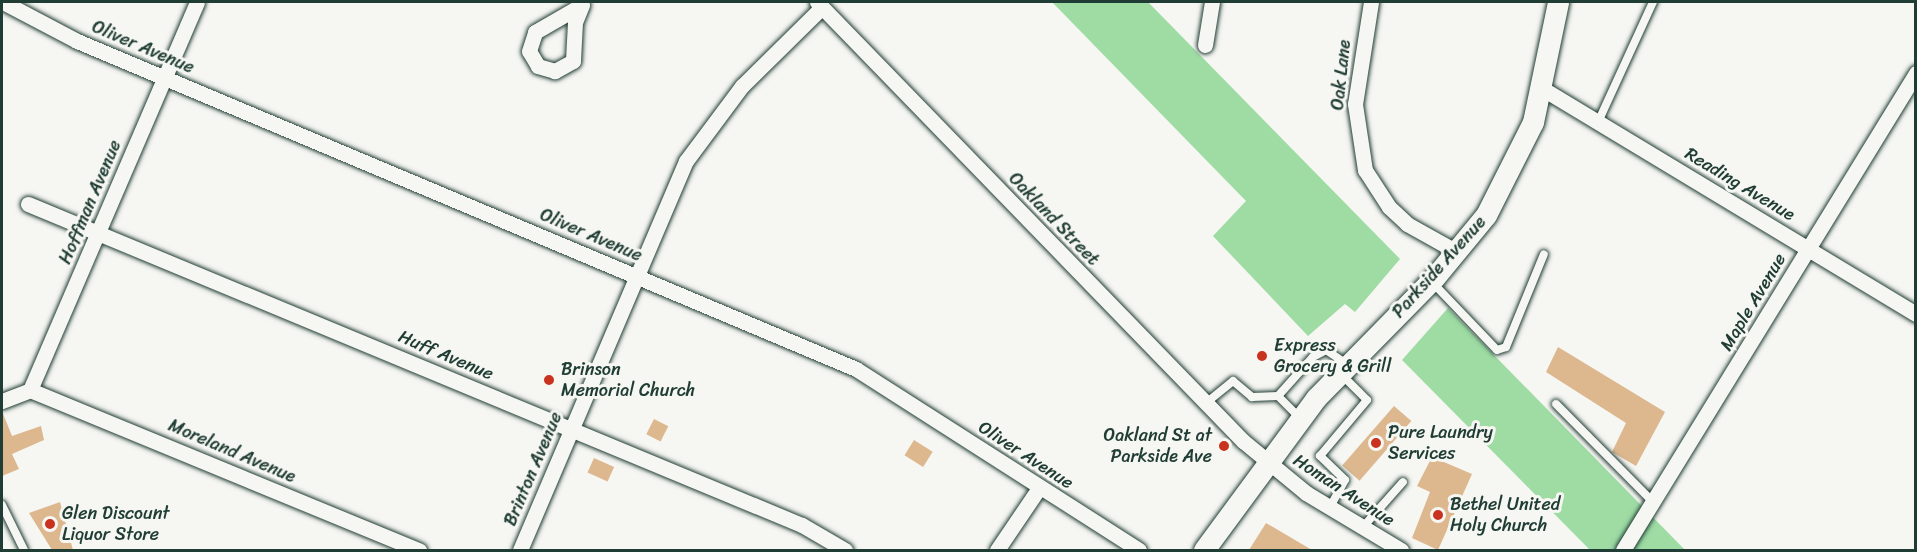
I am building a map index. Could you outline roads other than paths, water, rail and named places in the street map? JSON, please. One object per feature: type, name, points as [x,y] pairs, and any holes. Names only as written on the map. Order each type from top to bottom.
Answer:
[{"type":"main road","name":"Parkside Avenue","points":[[1204,550],[1300,418],[1343,368],[1457,252],[1503,188],[1543,88],[1558,2]]},
{"type":"street","name":"Oliver Avenue","points":[[3,2],[77,40],[856,369],[1139,550]]},
{"type":"street","name":"Hoffman Avenue","points":[[30,390],[197,2]]},
{"type":"street","points":[[1205,45],[1212,2]]},
{"type":"street","name":"Oak Lane","points":[[1371,2],[1355,104],[1365,170],[1389,207],[1407,224],[1457,252]]},
{"type":"street","points":[[584,3],[576,22],[573,61],[555,71],[538,66],[529,51],[535,32],[584,3]]},
{"type":"street","name":"Brinton Avenue","points":[[520,550],[636,275],[687,161],[714,120],[742,86],[819,4]]},
{"type":"street","name":"Oakland Street","points":[[819,4],[1266,462]]},
{"type":"street","name":"Maple Avenue","points":[[1623,550],[1916,73]]},
{"type":"street","name":"Reading Avenue","points":[[1543,88],[1916,314]]},
{"type":"street","name":"Huff Avenue","points":[[28,204],[99,231],[802,525],[845,550]]},
{"type":"street","points":[[2,401],[30,390]]},
{"type":"street","name":"Moreland Avenue","points":[[30,390],[419,550]]},
{"type":"street","name":"Homan Avenue","points":[[1266,462],[1330,507],[1401,550]]},
{"type":"street","points":[[997,550],[1039,488]]},
{"type":"lane","points":[[1599,120],[1653,2]]},
{"type":"lane","points":[[1431,281],[1497,350],[1506,347],[1544,254]]},
{"type":"lane","points":[[1206,403],[1233,381],[1252,397],[1278,396],[1313,357],[1326,350],[1367,400],[1320,456],[1345,480],[1330,507]]},
{"type":"lane","points":[[1278,396],[1300,418]]},
{"type":"lane","points":[[1556,404],[1653,502]]},
{"type":"lane","points":[[1363,526],[1403,482]]},
{"type":"lane","points":[[2,505],[24,550]]},
{"type":"place","name":"Express Grocery & Grill","points":[[1262,356]]},
{"type":"place","name":"Brinson Memorial Church","points":[[549,380]]},
{"type":"place","name":"Pure Laundry Services","points":[[1376,443]]},
{"type":"place","name":"Oakland St at Parkside Ave","points":[[1224,446]]},
{"type":"place","name":"Bethel United Holy Church","points":[[1438,515]]},
{"type":"place","name":"Glen Discount Liquor Store","points":[[50,524]]}]
